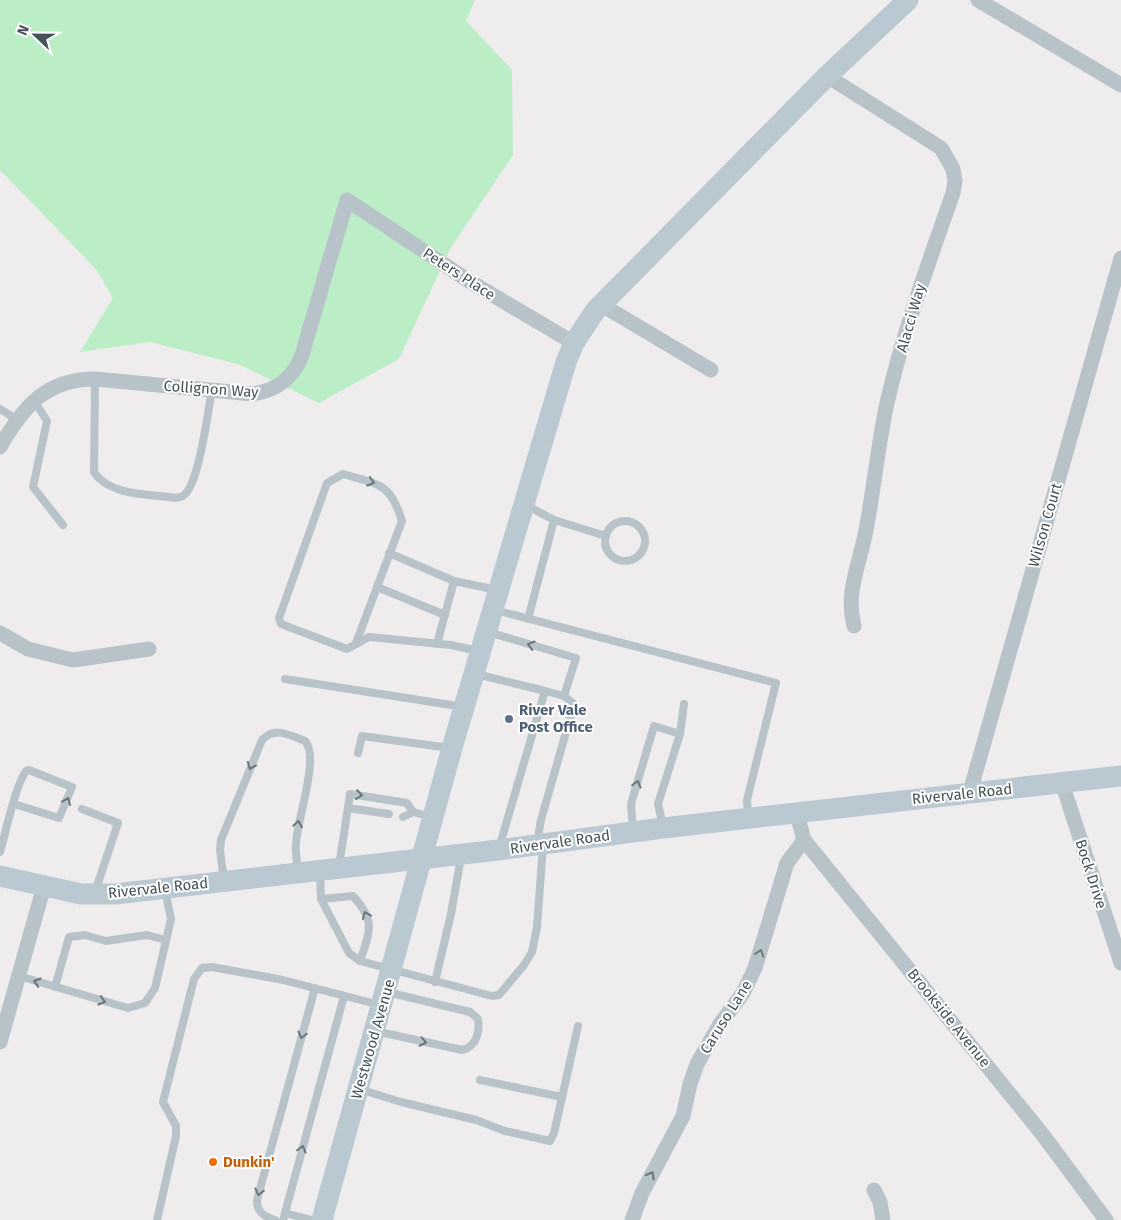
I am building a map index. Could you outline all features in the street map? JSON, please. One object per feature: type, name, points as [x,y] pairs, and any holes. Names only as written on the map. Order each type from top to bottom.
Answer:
[{"type":"street","name":"Westwood Avenue","points":[[322,1220],[393,970],[452,748],[566,362],[574,343],[586,324],[602,305],[827,76],[908,0]]},
{"type":"street","points":[[978,0],[1121,85]]},
{"type":"street","name":"Alacci Way","points":[[827,76],[941,148],[953,169],[955,181],[920,286],[888,400],[876,456],[864,542],[851,593],[851,613],[854,626]]},
{"type":"street","name":"Peters Place","points":[[347,200],[469,282],[574,343]]},
{"type":"street","name":"Collignon Way","points":[[0,446],[16,419],[34,400],[56,387],[71,382],[95,379],[253,394],[268,392],[280,386],[297,367],[347,200]]},
{"type":"street","name":"Wilson Court","points":[[970,792],[1121,258]]},
{"type":"street","points":[[602,305],[711,370]]},
{"type":"street","points":[[0,633],[28,649],[73,660],[149,649]]},
{"type":"street","name":"Rivervale Road","points":[[0,876],[81,894],[164,888],[461,855],[663,828],[1121,776]]},
{"type":"street","name":"Bock Drive","points":[[1062,783],[1121,964]]},
{"type":"street","name":"Brookside Avenue","points":[[798,814],[804,840],[1042,1135],[1106,1220]]},
{"type":"street","name":"Caruso Lane","points":[[632,1220],[642,1193],[683,1116],[690,1084],[701,1055],[720,1024],[743,994],[755,968],[786,863],[804,840]]},
{"type":"street","points":[[0,1042],[44,886]]},
{"type":"street","points":[[874,1190],[880,1202],[883,1220]]},
{"type":"lane","points":[[95,379],[94,472],[100,480],[110,487],[176,498],[184,496],[190,488],[202,451],[212,390]]},
{"type":"lane","points":[[34,400],[47,421],[33,487],[63,526]]},
{"type":"lane","points":[[0,409],[16,419]]},
{"type":"lane","points":[[356,643],[402,521],[396,501],[384,486],[343,474],[327,484],[279,622],[347,649],[369,636],[437,644],[480,652]]},
{"type":"lane","points":[[524,504],[554,520],[606,536]]},
{"type":"lane","points":[[528,619],[554,520]]},
{"type":"lane","points":[[627,521],[639,526],[643,532],[645,545],[637,557],[632,560],[620,560],[610,553],[606,536],[614,525],[627,521]]},
{"type":"lane","points":[[389,553],[496,600],[528,619],[776,683],[747,800],[748,819]]},
{"type":"lane","points":[[437,644],[454,581]]},
{"type":"lane","points":[[377,587],[445,614]]},
{"type":"lane","points":[[486,632],[576,658],[564,696]]},
{"type":"lane","points":[[413,812],[407,803],[350,794],[348,808],[320,899],[349,953],[360,961],[492,996],[499,995],[524,965],[532,952],[537,927],[542,820],[574,704],[564,696],[474,674]]},
{"type":"lane","points":[[286,679],[464,707]]},
{"type":"lane","points":[[498,850],[544,691]]},
{"type":"lane","points":[[663,828],[658,804],[680,734],[684,704]]},
{"type":"lane","points":[[633,832],[631,804],[654,726],[680,734]]},
{"type":"lane","points":[[224,881],[220,850],[221,840],[262,740],[269,733],[276,731],[306,741],[310,749],[310,766],[296,845],[299,873]]},
{"type":"lane","points":[[358,754],[362,736],[452,748]]},
{"type":"lane","points":[[0,852],[14,804],[26,771],[29,770],[72,787],[59,818],[14,804]]},
{"type":"lane","points":[[348,808],[389,814]]},
{"type":"lane","points":[[82,809],[118,823],[95,894]]},
{"type":"lane","points":[[403,817],[413,812],[434,817]]},
{"type":"lane","points":[[435,982],[451,914],[461,855]]},
{"type":"lane","points":[[18,976],[128,1008],[137,1007],[151,997],[155,988],[171,919],[164,888]]},
{"type":"lane","points":[[320,899],[353,896],[366,912],[369,917],[370,929],[360,961]]},
{"type":"lane","points":[[55,987],[69,937],[85,935],[106,941],[148,935],[166,940]]},
{"type":"lane","points":[[157,1220],[176,1136],[176,1126],[164,1102],[194,979],[202,968],[212,967],[315,988],[344,996],[384,999],[470,1012],[478,1019],[477,1038],[468,1049],[462,1050],[375,1031]]},
{"type":"lane","points":[[275,1220],[263,1216],[257,1207],[257,1200],[315,988]]},
{"type":"lane","points":[[312,1220],[284,1216],[344,996]]},
{"type":"lane","points":[[359,1089],[401,1102],[476,1120],[505,1131],[550,1141],[554,1133],[578,1026]]},
{"type":"lane","points":[[480,1080],[562,1097]]},
{"type":"green space","points":[[0,0],[475,0],[466,21],[512,70],[513,155],[450,249],[399,359],[319,403],[238,364],[150,342],[80,352],[113,298],[96,269],[0,170]]},
{"type":"place","name":"River Vale Post Office","points":[[509,719]]},
{"type":"place","name":"Dunkin'","points":[[213,1162]]}]
